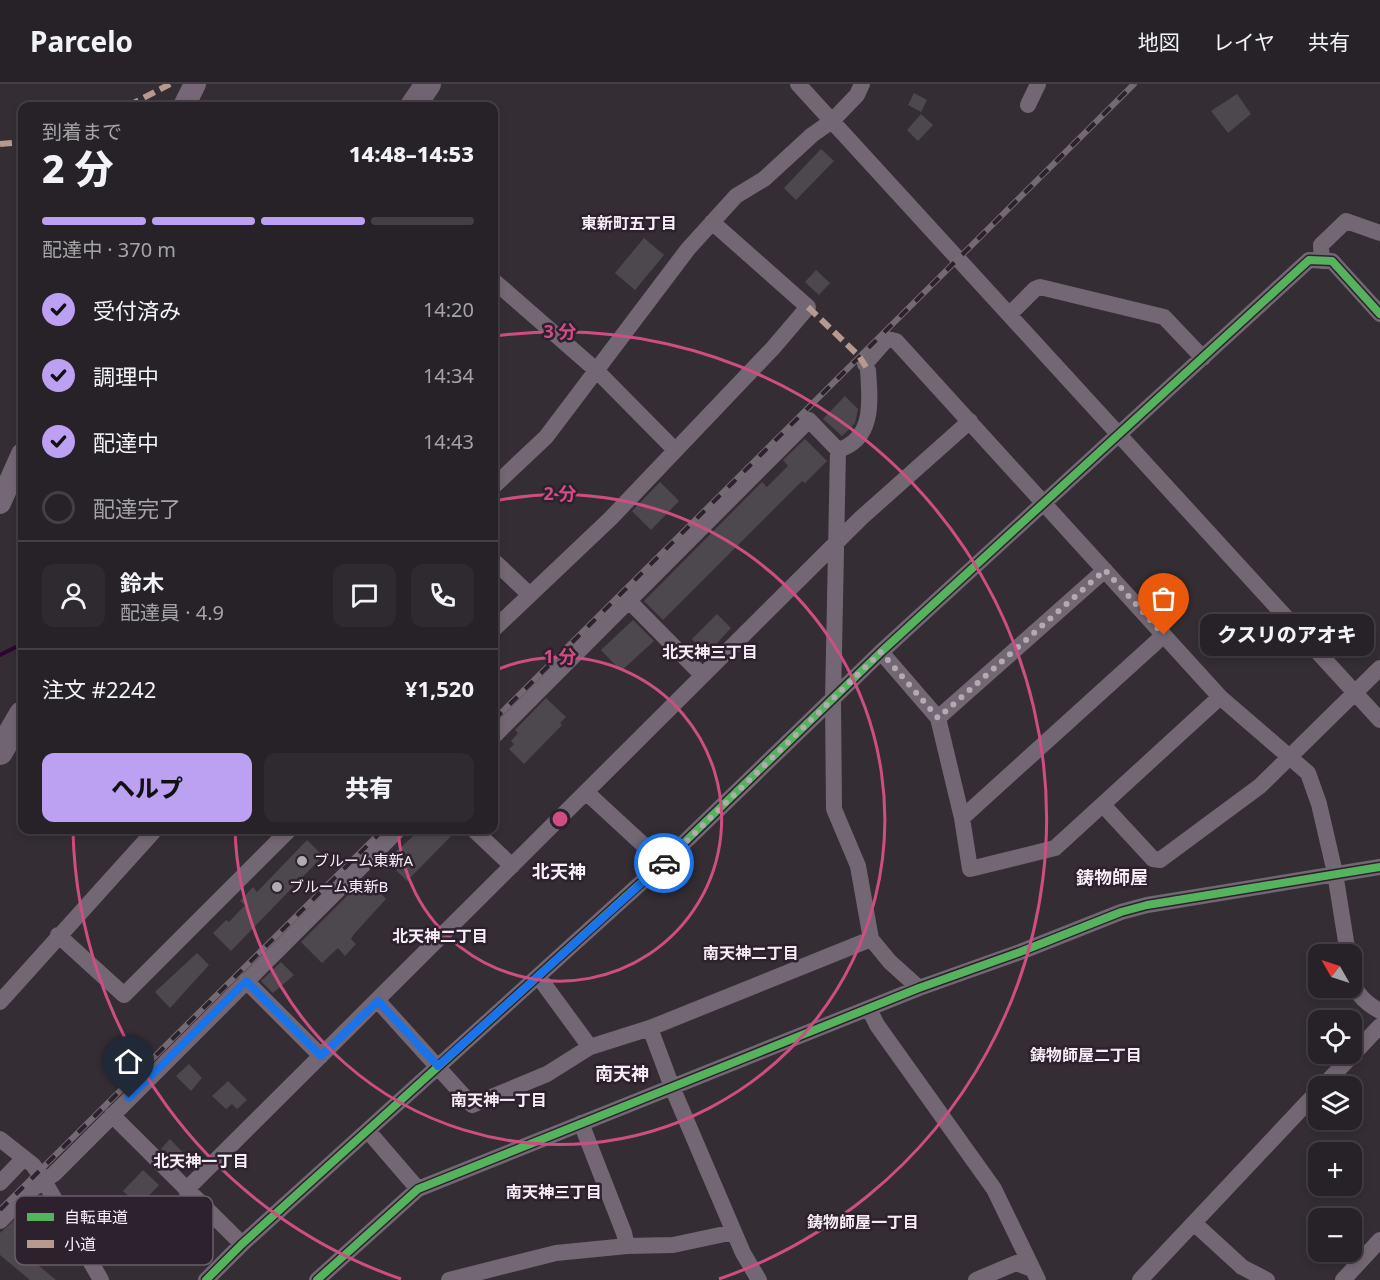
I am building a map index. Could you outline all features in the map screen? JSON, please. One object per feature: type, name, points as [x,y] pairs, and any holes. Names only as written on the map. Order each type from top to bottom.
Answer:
[{"type":"highway","points":[[416,102],[428,84]]},
{"type":"highway","points":[[0,752],[18,721]]},
{"type":"main road","points":[[186,102],[195,84]]},
{"type":"main road","points":[[0,503],[18,463]]},
{"type":"street","points":[[798,84],[1121,434],[1380,720]]},
{"type":"street","points":[[498,482],[546,437],[688,249],[712,222],[736,196],[764,179],[812,135],[832,121],[857,95],[862,84]]},
{"type":"street","points":[[1028,105],[1038,84]]},
{"type":"street","points":[[1322,261],[1321,245],[1346,221],[1380,233]]},
{"type":"street","points":[[498,625],[611,518],[765,357],[808,307],[712,222]]},
{"type":"street","points":[[206,1280],[242,1244],[663,863],[833,701],[881,652],[1309,261],[1332,261],[1380,314]]},
{"type":"street","points":[[498,284],[596,370],[675,450]]},
{"type":"street","points":[[1010,314],[1035,289],[1040,288],[1164,317],[1203,358]]},
{"type":"street","points":[[838,450],[849,447],[863,432],[871,410],[867,367],[887,339],[896,341],[1220,697],[1308,773],[1319,804],[1335,873],[1346,944]]},
{"type":"street","points":[[498,732],[809,420],[838,450],[833,701],[834,809],[858,866],[871,939],[890,962],[919,988]]},
{"type":"street","points":[[186,1190],[861,518],[970,421]]},
{"type":"street","points":[[498,565],[529,594]]},
{"type":"street","points":[[938,718],[1105,570]]},
{"type":"street","points":[[629,601],[702,675]]},
{"type":"street","points":[[962,818],[1164,635]]},
{"type":"street","points":[[881,652],[938,718],[962,818],[970,869],[1055,848],[1220,697]]},
{"type":"street","points":[[1103,805],[1153,859],[1160,860],[1260,786],[1380,668]]},
{"type":"street","points":[[586,792],[663,863]]},
{"type":"street","points":[[0,1002],[150,834]]},
{"type":"street","points":[[58,936],[124,995],[285,834]]},
{"type":"street","points":[[26,1196],[44,1179],[54,1174],[394,834]]},
{"type":"street","points":[[478,834],[512,866]]},
{"type":"street","points":[[317,1280],[418,1189],[919,988],[1020,952],[1121,912],[1147,905],[1380,867]]},
{"type":"street","points":[[378,1001],[472,1105],[547,1074],[590,1047],[650,1028],[871,939]]},
{"type":"street","points":[[538,976],[590,1047]]},
{"type":"street","points":[[246,981],[321,1056]]},
{"type":"street","points":[[1362,997],[1380,1011]]},
{"type":"street","points":[[869,1009],[877,1025],[994,1189],[1035,1274]]},
{"type":"street","points":[[1332,1076],[1380,1026]]},
{"type":"street","points":[[650,1028],[672,1087],[734,1232],[752,1272],[759,1280]]},
{"type":"street","points":[[1140,1280],[1308,1102]]},
{"type":"street","points":[[112,1115],[192,1196]]},
{"type":"street","points":[[581,1123],[627,1246]]},
{"type":"street","points":[[368,1131],[418,1189]]},
{"type":"street","points":[[0,1139],[24,1158],[44,1179],[53,1196]]},
{"type":"street","points":[[0,1183],[24,1158]]},
{"type":"street","points":[[0,1221],[15,1207]]},
{"type":"street","points":[[213,1216],[242,1244]]},
{"type":"street","points":[[1194,1223],[1242,1267],[1267,1280]]},
{"type":"street","points":[[449,1280],[556,1253],[627,1246],[673,1245],[734,1232]]},
{"type":"street","points":[[1343,1280],[1380,1240]]},
{"type":"street","points":[[976,1280],[1016,1263],[1035,1274]]},
{"type":"street","points":[[92,1265],[100,1280]]},
{"type":"building","points":[[914,93],[927,100],[921,112],[908,105]]},
{"type":"building","points":[[1237,94],[1251,114],[1228,133],[1211,111]]},
{"type":"building","points":[[921,114],[933,125],[918,141],[907,130]]},
{"type":"building","points":[[821,149],[834,161],[796,200],[784,188]]},
{"type":"building","points":[[644,238],[664,255],[635,290],[615,273]]},
{"type":"building","points":[[816,270],[830,283],[819,295],[805,282]]},
{"type":"building","points":[[845,396],[858,409],[855,423],[842,436],[823,419]]},
{"type":"building","points":[[805,439],[827,461],[805,483],[802,481],[663,620],[644,601],[762,482],[767,487],[788,466],[783,460]]},
{"type":"building","points":[[660,482],[679,501],[651,530],[632,511]]},
{"type":"building","points":[[717,614],[731,628],[707,654],[692,639]]},
{"type":"building","points":[[633,620],[654,641],[621,671],[601,650]]},
{"type":"building","points":[[546,698],[566,717],[560,723],[562,725],[524,764],[509,749],[514,744],[511,741],[518,733],[515,730]]},
{"type":"building","points":[[416,834],[453,834],[407,881],[392,866],[396,863],[390,857]]},
{"type":"building","points":[[307,840],[323,856],[231,951],[213,933],[226,920],[229,922],[245,905],[240,901],[253,887],[257,892]]},
{"type":"building","points":[[365,878],[386,899],[354,934],[351,939],[356,944],[345,956],[338,948],[322,963],[301,942]]},
{"type":"building","points":[[197,953],[209,965],[170,1008],[155,992]]},
{"type":"building","points":[[281,962],[294,975],[273,993],[261,981]]},
{"type":"building","points":[[189,1064],[202,1078],[191,1091],[176,1076]]},
{"type":"building","points":[[228,1081],[247,1100],[237,1109],[232,1104],[226,1109],[212,1096]]},
{"type":"building","points":[[170,1139],[190,1160],[181,1169],[161,1149]]},
{"type":"building","points":[[143,1170],[159,1185],[149,1196],[128,1196],[123,1191]]},
{"type":"building","points":[[15,1219],[15,1265],[38,1265],[56,1280],[30,1280],[0,1255],[0,1233]]},
{"type":"waterway","points":[[0,655],[18,646]]},
{"type":"railway","points":[[498,716],[1134,84]]},
{"type":"railway","points":[[0,1210],[379,834]]},
{"type":"marked path","points":[[136,102],[170,84]]},
{"type":"marked path","points":[[0,144],[18,142]]},
{"type":"marked path","points":[[808,307],[859,356],[868,370]]},
{"type":"cycle path","points":[[206,1280],[242,1244],[663,863],[881,652],[1309,260],[1332,261],[1380,314]]},
{"type":"cycle path","points":[[317,1280],[418,1189],[919,988],[1020,952],[1121,912],[1147,905],[1380,867]]},
{"type":"way so far","points":[[664,863],[881,652],[938,718],[1105,570],[1164,635]]},
{"type":"place","name":"クスリのアオキ","points":[[1164,635]]},
{"type":"place","name":"ブルーム東新A","points":[[302,861]]},
{"type":"place","name":"ブルーム東新B","points":[[277,887]]},
{"type":"district","name":"東新町五丁目","points":[[629,223]]},
{"type":"district","name":"北天神三丁目","points":[[710,652]]},
{"type":"district","name":"北天神","points":[[559,872]]},
{"type":"district","name":"鋳物師屋","points":[[1112,878]]},
{"type":"district","name":"北天神二丁目","points":[[440,936]]},
{"type":"district","name":"南天神二丁目","points":[[751,953]]},
{"type":"district","name":"鋳物師屋二丁目","points":[[1086,1055]]},
{"type":"district","name":"南天神","points":[[622,1074]]},
{"type":"district","name":"南天神一丁目","points":[[499,1100]]},
{"type":"district","name":"北天神一丁目","points":[[201,1161]]},
{"type":"district","name":"南天神三丁目","points":[[554,1192]]},
{"type":"district","name":"鋳物師屋一丁目","points":[[863,1222]]},
{"type":"route","points":[[129,1098],[246,981],[321,1056],[378,1001],[438,1066],[664,863]]}]
